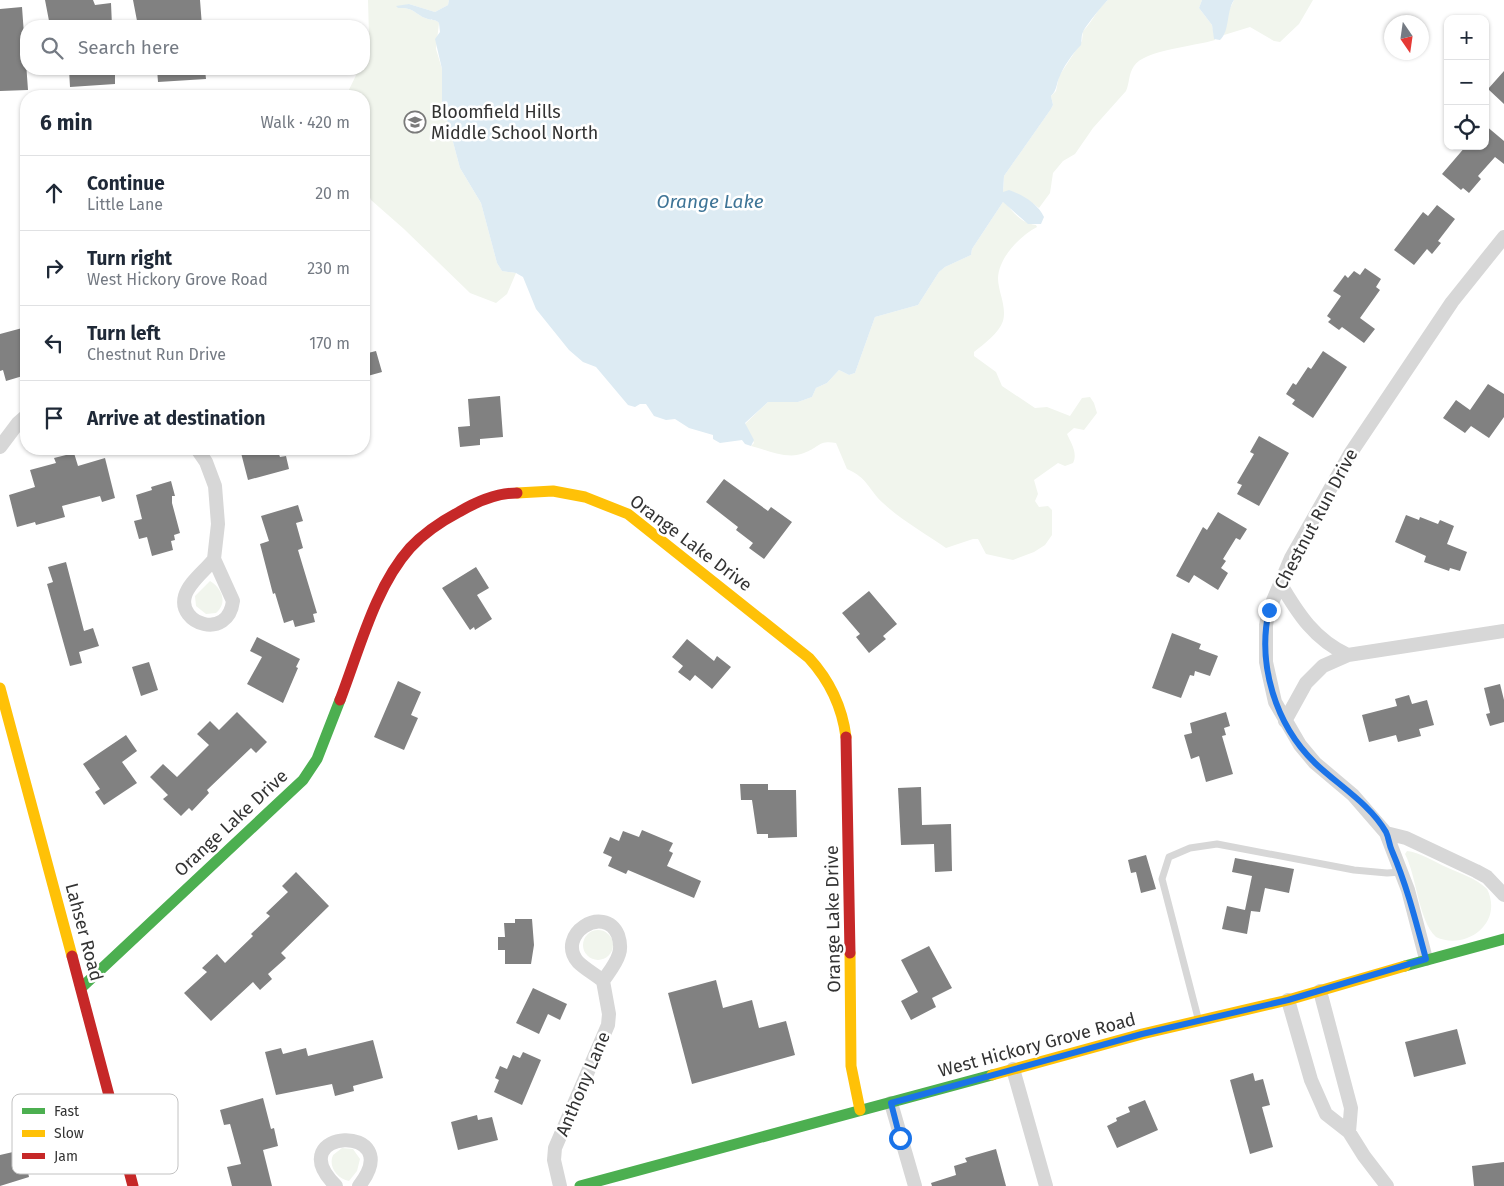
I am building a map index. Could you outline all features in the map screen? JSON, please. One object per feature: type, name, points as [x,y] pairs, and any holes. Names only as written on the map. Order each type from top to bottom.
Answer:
[{"type":"street","name":"Chestnut Run Drive","points":[[1426,959],[1402,872],[1390,848],[1386,833],[1353,795],[1315,763],[1300,746],[1285,721],[1270,687],[1265,640],[1269,610],[1280,583],[1318,507],[1370,421],[1452,302],[1504,237]]},
{"type":"street","points":[[0,447],[20,421]]},
{"type":"street","points":[[201,455],[206,462],[215,486],[218,524],[214,559],[189,588],[185,596],[188,613],[197,621],[209,625],[217,624],[229,615],[233,600],[230,589],[214,559]]},
{"type":"street","name":"Orange Lake Drive","points":[[81,988],[303,780],[317,759],[382,589],[411,547],[439,523],[488,498],[508,493],[553,491],[585,497],[613,507],[644,525],[809,658],[820,670],[834,692],[843,716],[847,744],[851,1066],[860,1110]]},
{"type":"street","points":[[1280,583],[1308,626],[1323,641],[1348,656]]},
{"type":"street","points":[[1285,721],[1306,683],[1323,666],[1348,656],[1504,630]]},
{"type":"street","name":"Lahser Road","points":[[0,688],[109,1094]]},
{"type":"street","points":[[1386,833],[1406,838],[1488,877],[1504,895]]},
{"type":"street","name":"West Hickory Grove Road","points":[[580,1186],[1014,1069],[1288,1000],[1426,959],[1504,939]]},
{"type":"street","name":"Anthony Lane","points":[[560,1186],[554,1160],[555,1148],[608,1025],[609,1014],[603,981]]},
{"type":"street","points":[[1320,991],[1351,1108],[1349,1132]]},
{"type":"street","points":[[1288,1000],[1311,1080],[1326,1114],[1349,1132],[1364,1156],[1387,1186]]},
{"type":"street","points":[[1014,1069],[1046,1186]]},
{"type":"street","points":[[891,1103],[915,1186]]},
{"type":"street","points":[[336,1186],[323,1171],[322,1154],[328,1145],[347,1139],[355,1140],[363,1146],[368,1154],[368,1172],[358,1186]]},
{"type":"lane","points":[[1199,1021],[1162,880],[1169,857],[1190,848],[1217,844],[1354,870],[1387,873],[1402,872]]},
{"type":"shaded area","points":[[368,0],[449,0],[448,5],[435,12],[409,4],[398,8],[412,10],[439,23],[436,49],[442,69],[442,101],[460,168],[481,203],[497,263],[502,271],[516,273],[507,294],[496,303],[470,293],[371,200],[370,90],[349,90],[356,75],[370,75]]},
{"type":"shaded area","points":[[1108,0],[1202,0],[1199,8],[1212,25],[1215,40],[1159,52],[1148,56],[1134,66],[1126,91],[1093,128],[1075,154],[1063,161],[1053,173],[1050,193],[1039,208],[1031,202],[1003,192],[1004,176],[1051,109],[1053,105],[1051,96],[1056,91],[1059,76],[1082,41],[1083,31]]},
{"type":"shaded area","points":[[1234,0],[1313,0],[1299,24],[1280,42],[1274,41],[1250,27],[1224,35],[1227,15]]},
{"type":"shaded area","points":[[1003,202],[1019,217],[1037,227],[1017,242],[1002,262],[998,278],[1004,310],[1003,321],[995,334],[974,352],[974,356],[996,372],[1002,386],[1035,408],[1047,407],[1070,416],[1082,398],[1090,397],[1097,413],[1084,430],[1074,428],[1067,434],[1075,456],[1073,463],[1065,466],[1058,463],[1034,480],[1038,494],[1035,501],[1039,507],[1048,506],[1052,510],[1052,535],[1045,545],[1034,552],[1013,560],[986,554],[978,539],[946,548],[890,509],[878,498],[864,480],[847,469],[836,443],[822,444],[798,455],[778,454],[751,446],[754,443],[745,424],[768,402],[798,402],[812,397],[816,388],[827,383],[839,370],[849,375],[855,373],[875,317],[918,305],[939,272],[945,267],[971,255],[972,249]]},
{"type":"shaded area","points":[[210,581],[218,588],[223,600],[220,609],[216,613],[206,614],[196,606],[195,596]]},
{"type":"shaded area","points":[[1407,851],[1422,855],[1467,876],[1487,889],[1491,901],[1490,913],[1486,923],[1479,931],[1470,937],[1459,940],[1436,937],[1425,920],[1421,909],[1405,854]]},
{"type":"shaded area","points":[[598,930],[608,935],[613,945],[608,955],[598,960],[588,955],[583,945],[588,935]]},
{"type":"shaded area","points":[[342,1148],[353,1149],[360,1159],[357,1171],[349,1181],[337,1175],[333,1168],[333,1155]]},
{"type":"water","name":"Orange Lake","points":[[449,0],[1108,0],[1084,30],[1081,45],[1063,69],[1051,96],[1053,105],[1051,109],[1004,176],[1003,192],[1009,190],[1020,194],[1034,204],[1044,217],[1041,224],[1028,224],[1003,202],[972,249],[971,255],[945,267],[939,272],[918,305],[875,317],[855,373],[849,375],[839,370],[827,383],[816,388],[812,397],[798,402],[768,402],[745,423],[754,440],[751,446],[745,444],[742,440],[720,443],[713,439],[713,435],[689,428],[675,419],[666,420],[654,416],[646,404],[640,404],[635,407],[628,405],[596,367],[583,362],[569,350],[536,309],[523,277],[516,273],[502,271],[497,263],[481,203],[460,168],[442,101],[442,69],[435,39],[440,32],[439,23],[412,10],[396,6],[409,4],[435,12],[448,5]]},
{"type":"water","points":[[1202,0],[1234,0],[1225,32],[1220,40],[1214,39],[1212,25],[1199,8]]},
{"type":"building","points":[[45,0],[93,0],[95,5],[111,3],[112,20],[49,20]]},
{"type":"building","points":[[133,0],[200,0],[202,20],[137,20]]},
{"type":"building","points":[[22,7],[23,20],[20,20],[20,75],[27,75],[28,90],[0,91],[0,9]]},
{"type":"building","points":[[1504,71],[1504,104],[1489,88]]},
{"type":"building","points":[[69,75],[115,75],[115,84],[70,87]]},
{"type":"building","points":[[157,75],[206,75],[206,79],[158,82]]},
{"type":"building","points":[[1489,128],[1504,141],[1504,164],[1495,157],[1478,176],[1481,179],[1469,193],[1463,188],[1461,190],[1442,174],[1463,150],[1489,150]]},
{"type":"building","points":[[1437,205],[1455,219],[1438,241],[1441,243],[1432,254],[1427,249],[1414,265],[1394,250],[1423,212],[1428,216]]},
{"type":"building","points":[[1365,268],[1381,279],[1376,287],[1380,290],[1360,318],[1375,329],[1364,343],[1342,327],[1339,330],[1328,322],[1331,319],[1327,316],[1341,296],[1333,291],[1345,275],[1348,278],[1354,271],[1360,275]]},
{"type":"building","points":[[20,329],[20,377],[6,381],[3,370],[0,371],[0,334]]},
{"type":"building","points":[[376,351],[382,372],[370,375],[370,352]]},
{"type":"building","points":[[1323,351],[1347,367],[1313,418],[1292,404],[1295,400],[1286,394],[1293,383],[1296,385],[1308,367],[1311,369]]},
{"type":"building","points":[[1488,384],[1504,394],[1504,417],[1489,438],[1471,426],[1465,433],[1443,418],[1456,400],[1470,410]]},
{"type":"building","points":[[500,396],[503,437],[480,439],[480,445],[460,447],[458,427],[470,426],[468,399]]},
{"type":"building","points":[[1259,436],[1289,453],[1259,506],[1237,494],[1242,485],[1237,483],[1254,454],[1250,452]]},
{"type":"building","points":[[75,455],[78,466],[105,458],[115,498],[102,502],[100,496],[62,506],[65,517],[36,525],[35,522],[17,527],[9,495],[35,487],[30,470],[56,463],[54,458]]},
{"type":"building","points":[[242,455],[286,456],[289,469],[248,480]]},
{"type":"building","points":[[724,479],[768,511],[771,507],[792,522],[764,559],[749,548],[753,543],[736,530],[738,527],[706,502]]},
{"type":"building","points":[[171,481],[175,496],[172,496],[172,503],[180,533],[174,535],[175,540],[171,541],[173,550],[152,556],[147,537],[139,539],[134,521],[142,519],[136,495],[152,490],[151,487]]},
{"type":"building","points":[[298,505],[303,521],[296,523],[303,548],[298,550],[317,613],[313,614],[315,622],[295,627],[293,620],[284,623],[275,593],[273,594],[260,544],[269,541],[261,516]]},
{"type":"building","points":[[1218,512],[1247,529],[1240,540],[1236,538],[1223,559],[1226,561],[1221,568],[1228,573],[1218,590],[1194,575],[1189,583],[1176,576],[1203,527],[1207,530]]},
{"type":"building","points":[[1406,515],[1419,520],[1420,517],[1438,524],[1440,520],[1454,526],[1447,544],[1467,552],[1460,571],[1450,568],[1449,571],[1424,562],[1426,556],[1395,542]]},
{"type":"building","points":[[66,562],[84,631],[93,628],[99,646],[79,652],[82,663],[70,666],[47,584],[53,582],[48,567]]},
{"type":"building","points":[[476,567],[489,588],[477,595],[492,619],[475,630],[474,627],[470,630],[442,588]]},
{"type":"building","points":[[869,591],[897,624],[883,636],[886,639],[869,653],[856,637],[860,634],[842,613]]},
{"type":"building","points":[[1172,633],[1201,644],[1199,649],[1218,656],[1210,676],[1195,671],[1194,676],[1190,675],[1181,698],[1152,688]]},
{"type":"building","points":[[257,637],[300,659],[283,703],[247,684],[262,657],[250,651]]},
{"type":"building","points":[[687,639],[714,661],[717,656],[731,667],[712,689],[695,675],[690,681],[678,672],[683,666],[672,657]]},
{"type":"building","points":[[149,662],[158,690],[141,696],[132,667]]},
{"type":"building","points":[[398,681],[421,692],[411,715],[418,718],[404,750],[374,737]]},
{"type":"building","points":[[1500,684],[1504,700],[1504,722],[1490,726],[1486,714],[1490,713],[1484,688]]},
{"type":"building","points":[[1409,695],[1412,704],[1427,700],[1434,725],[1419,729],[1421,736],[1398,742],[1396,735],[1369,742],[1362,715],[1397,706],[1395,699]]},
{"type":"building","points":[[237,712],[267,742],[256,753],[251,748],[207,790],[209,793],[192,811],[189,808],[181,816],[163,799],[168,795],[150,777],[163,764],[177,777],[209,745],[197,734],[210,721],[219,730]]},
{"type":"building","points":[[1226,712],[1230,726],[1224,728],[1226,735],[1222,736],[1233,774],[1206,782],[1199,756],[1191,759],[1184,735],[1192,733],[1190,723]]},
{"type":"building","points":[[126,735],[137,751],[122,762],[137,783],[104,805],[95,792],[100,789],[83,764]]},
{"type":"building","points":[[740,784],[768,784],[768,790],[796,790],[797,837],[768,838],[768,834],[757,834],[752,800],[741,800]]},
{"type":"building","points":[[921,787],[922,825],[951,824],[952,871],[935,872],[934,844],[901,845],[898,788]]},
{"type":"building","points":[[642,830],[673,843],[669,851],[673,853],[667,866],[701,881],[694,898],[628,870],[626,874],[608,866],[612,857],[603,853],[610,837],[619,841],[623,831],[639,837]]},
{"type":"building","points":[[1146,855],[1156,889],[1141,893],[1136,872],[1131,873],[1128,860]]},
{"type":"building","points":[[1235,858],[1294,869],[1289,893],[1265,888],[1260,912],[1251,911],[1247,934],[1222,929],[1227,906],[1245,910],[1252,876],[1232,872]]},
{"type":"building","points":[[296,872],[329,906],[281,953],[286,958],[268,974],[272,979],[260,990],[253,982],[211,1021],[184,993],[207,972],[202,968],[217,954],[225,963],[253,936],[251,934],[270,916],[266,913],[288,892],[282,886]]},
{"type":"building","points":[[515,919],[532,919],[534,945],[531,964],[505,964],[505,950],[498,950],[498,937],[505,937],[504,923],[515,923]]},
{"type":"building","points":[[929,946],[952,988],[932,998],[936,1007],[911,1020],[901,1001],[918,992],[901,960]]},
{"type":"building","points":[[716,980],[723,1008],[752,1000],[759,1028],[786,1021],[795,1055],[692,1084],[668,993]]},
{"type":"building","points":[[533,988],[567,1004],[560,1020],[548,1014],[539,1034],[516,1023]]},
{"type":"building","points":[[1457,1029],[1466,1064],[1414,1077],[1405,1042]]},
{"type":"building","points":[[373,1040],[383,1078],[353,1086],[354,1091],[335,1096],[332,1084],[276,1095],[265,1052],[281,1048],[283,1054],[306,1048],[308,1056]]},
{"type":"building","points":[[523,1052],[541,1060],[522,1105],[494,1092],[499,1080],[495,1078],[500,1066],[507,1069],[513,1055],[520,1058]]},
{"type":"building","points":[[1253,1073],[1255,1081],[1263,1079],[1270,1105],[1262,1107],[1273,1147],[1250,1154],[1230,1080]]},
{"type":"building","points":[[263,1098],[271,1129],[274,1128],[278,1146],[263,1150],[272,1186],[232,1186],[227,1167],[241,1164],[230,1124],[224,1125],[220,1110]]},
{"type":"building","points":[[1145,1100],[1158,1130],[1117,1148],[1107,1126],[1117,1121],[1116,1118],[1130,1112],[1128,1107]]},
{"type":"building","points":[[477,1115],[478,1120],[492,1117],[498,1140],[458,1150],[451,1122]]},
{"type":"building","points":[[996,1149],[1006,1186],[932,1186],[931,1183],[956,1175],[954,1166],[967,1162],[965,1158]]},
{"type":"building","points":[[12,1152],[12,1174],[28,1174],[29,1177],[0,1186],[0,1155]]},
{"type":"building","points":[[1504,1162],[1504,1186],[1474,1186],[1472,1166]]},
{"type":"traffic: fast","points":[[81,988],[303,780],[317,759],[340,700]]},
{"type":"traffic: fast","points":[[1405,966],[1504,939]]},
{"type":"traffic: fast","points":[[580,1186],[992,1075]]},
{"type":"traffic: slow","points":[[517,493],[553,491],[585,497],[628,514],[809,658],[834,694],[846,737]]},
{"type":"traffic: slow","points":[[0,688],[72,956]]},
{"type":"traffic: slow","points":[[850,953],[851,1066],[860,1110]]},
{"type":"traffic: slow","points":[[992,1075],[1142,1034],[1288,1000],[1405,966]]},
{"type":"traffic: jam","points":[[340,700],[377,600],[387,581],[410,548],[433,528],[466,508],[494,496],[517,493]]},
{"type":"traffic: jam","points":[[846,737],[850,953]]},
{"type":"traffic: jam","points":[[72,956],[109,1094]]},
{"type":"traffic: jam","points":[[130,1174],[133,1186]]},
{"type":"place","name":"Bloomfield Hills Middle School North","points":[[415,122]]},
{"type":"route","points":[[900,1138],[891,1103],[1142,1034],[1288,1000],[1426,959],[1408,890],[1402,872],[1390,848],[1386,833],[1353,795],[1315,763],[1300,746],[1275,702],[1270,687],[1266,662],[1265,640],[1269,610]]}]
